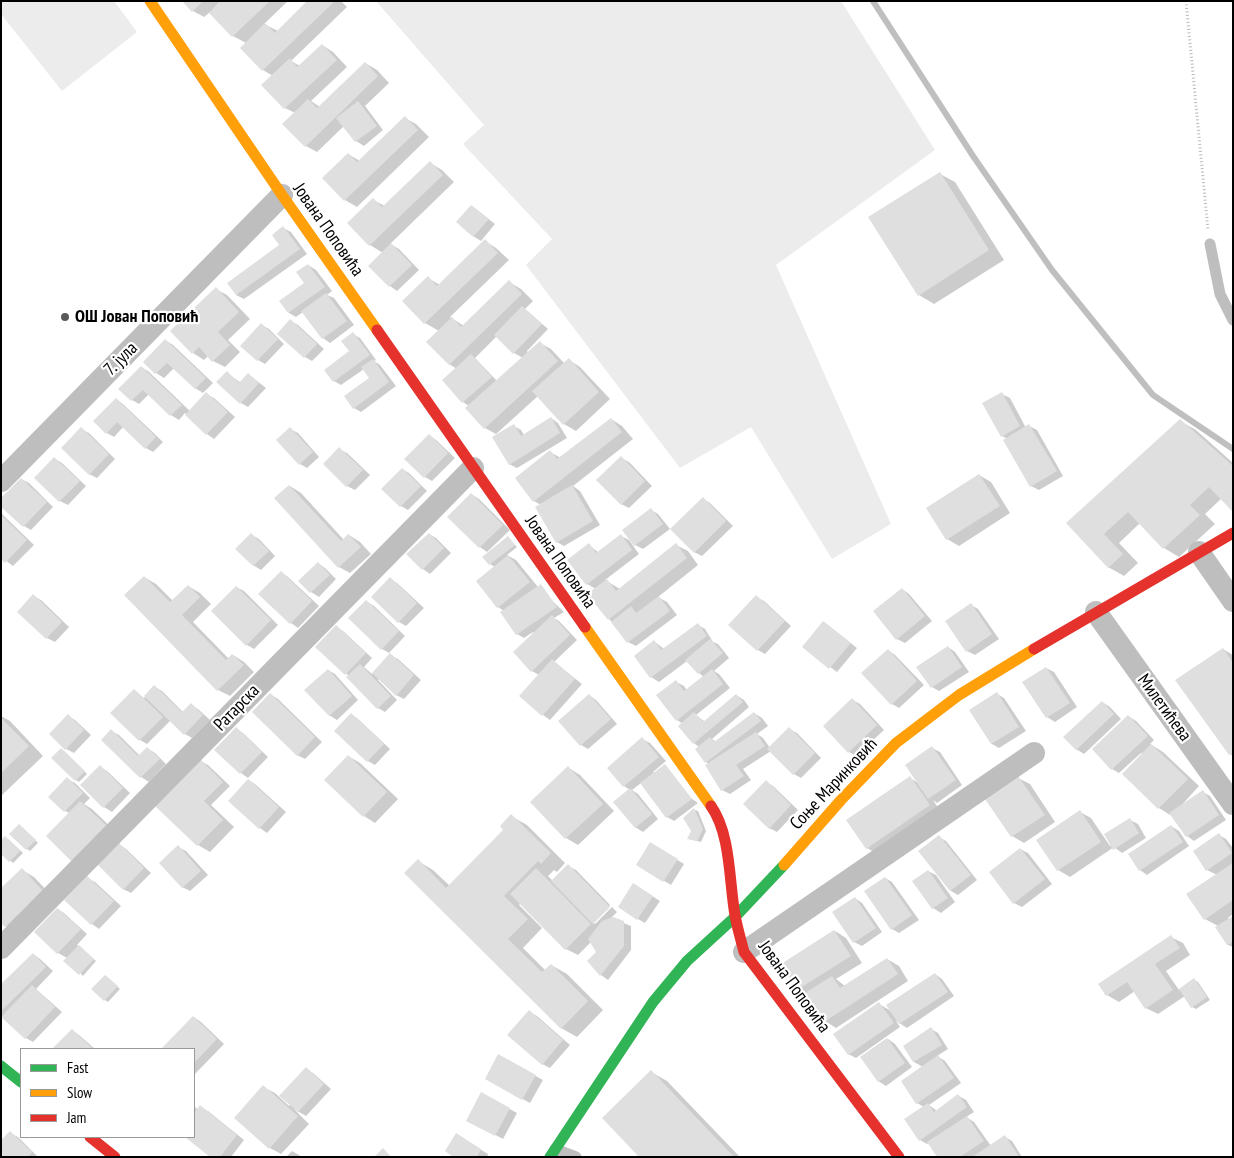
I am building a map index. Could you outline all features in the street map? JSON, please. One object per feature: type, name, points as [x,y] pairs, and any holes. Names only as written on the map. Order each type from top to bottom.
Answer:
[{"type":"street","name":"Јована Поповића","points":[[150,1],[282,195],[444,423],[473,468],[718,816],[734,874],[735,917],[744,952],[899,1157]]},
{"type":"street","name":"7. јула","points":[[1,481],[282,195]]},
{"type":"street","name":"Ратарска","points":[[1,948],[473,468]]},
{"type":"street","name":"Соње Маринковић","points":[[553,1153],[653,1002],[687,961],[735,917],[841,800],[896,743],[959,695],[1096,612],[1233,533]]},
{"type":"street","points":[[1199,552],[1233,601]]},
{"type":"street","name":"Милетићева","points":[[1096,612],[1233,804]]},
{"type":"street","points":[[744,952],[1034,753]]},
{"type":"street","points":[[757,879],[772,878]]},
{"type":"street","points":[[1,1066],[20,1081]]},
{"type":"street","points":[[91,1138],[115,1157]]},
{"type":"lane","points":[[1210,244],[1220,294],[1233,320]]},
{"type":"lane","points":[[553,1153],[576,1157]]},
{"type":"path","points":[[1186,1],[1210,244]]},
{"type":"shaded area","points":[[1,1],[114,1],[137,32],[62,91],[1,14]]},
{"type":"shaded area","points":[[376,1],[841,1],[935,150],[776,265],[891,524],[832,559],[751,427],[680,468],[526,265],[552,239],[463,144],[484,125]]},
{"type":"building","points":[[182,1],[203,1],[192,12]]},
{"type":"building","points":[[220,1],[270,1],[232,37],[209,13]]},
{"type":"building","points":[[307,1],[335,1],[262,71],[240,48],[265,23],[275,33]]},
{"type":"building","points":[[322,44],[337,60],[284,109],[261,85],[290,58],[297,67]]},
{"type":"building","points":[[365,62],[378,76],[305,147],[282,124],[308,99],[317,108]]},
{"type":"building","points":[[358,101],[377,126],[355,142],[336,118]]},
{"type":"building","points":[[405,116],[418,130],[344,201],[322,178],[348,153],[357,162]]},
{"type":"building","points":[[430,161],[443,175],[369,246],[347,223],[373,198],[382,207]]},
{"type":"building","points":[[940,172],[989,250],[918,296],[868,217]]},
{"type":"building","points":[[471,205],[489,219],[473,237],[456,222]]},
{"type":"building","points":[[283,226],[300,249],[236,295],[227,283],[279,245],[272,235]]},
{"type":"building","points":[[485,239],[498,253],[424,324],[402,301],[428,276],[437,286]]},
{"type":"building","points":[[391,243],[412,265],[389,287],[368,266]]},
{"type":"building","points":[[308,264],[325,287],[288,313],[279,301],[304,283],[296,272]]},
{"type":"building","points":[[509,280],[522,294],[449,365],[426,342],[452,317],[461,327]]},
{"type":"building","points":[[216,287],[239,312],[218,332],[230,345],[212,362],[199,347],[192,354],[170,331]]},
{"type":"building","points":[[326,293],[347,321],[322,339],[301,311]]},
{"type":"building","points":[[522,306],[542,324],[513,354],[494,335]]},
{"type":"building","points":[[290,319],[317,344],[304,358],[277,334]]},
{"type":"building","points":[[261,323],[278,339],[257,361],[240,346]]},
{"type":"building","points":[[353,332],[370,355],[333,382],[324,370],[349,351],[341,341]]},
{"type":"building","points":[[165,339],[206,378],[195,389],[167,363],[155,374],[143,362]]},
{"type":"building","points":[[540,341],[558,361],[484,429],[465,408]]},
{"type":"building","points":[[471,354],[492,377],[462,403],[442,380]]},
{"type":"building","points":[[569,358],[599,392],[563,425],[532,391]]},
{"type":"building","points":[[373,359],[389,382],[353,409],[344,396],[369,378],[361,367]]},
{"type":"building","points":[[141,366],[182,405],[170,416],[143,390],[131,401],[118,389]]},
{"type":"building","points":[[227,371],[239,383],[248,373],[259,383],[240,404],[216,382]]},
{"type":"building","points":[[206,392],[228,412],[206,435],[185,415]]},
{"type":"building","points":[[1002,392],[1020,426],[1001,437],[982,403]]},
{"type":"building","points":[[116,398],[156,437],[145,449],[117,422],[106,434],[93,421]]},
{"type":"building","points":[[551,417],[560,433],[509,465],[492,437],[514,424],[521,436]]},
{"type":"building","points":[[611,418],[622,432],[533,502],[515,478],[550,450],[557,459]]},
{"type":"building","points":[[1180,419],[1233,466],[1233,512],[1209,487],[1190,505],[1200,515],[1163,549],[1128,512],[1104,534],[1123,554],[1108,568],[1066,523]]},
{"type":"building","points":[[1029,424],[1057,471],[1030,487],[1003,440]]},
{"type":"building","points":[[81,427],[109,454],[89,475],[61,448]]},
{"type":"building","points":[[290,427],[313,452],[299,465],[276,440]]},
{"type":"building","points":[[429,434],[448,453],[424,478],[404,459]]},
{"type":"building","points":[[339,447],[363,470],[346,487],[323,464]]},
{"type":"building","points":[[621,456],[645,481],[621,505],[596,480]]},
{"type":"building","points":[[54,457],[80,481],[59,502],[34,478]]},
{"type":"building","points":[[402,468],[421,486],[400,507],[381,489]]},
{"type":"building","points":[[979,474],[1000,506],[946,540],[926,508]]},
{"type":"building","points":[[21,478],[47,502],[23,527],[1,507],[1,498]]},
{"type":"building","points":[[289,485],[341,541],[348,534],[361,547],[338,568],[274,498]]},
{"type":"building","points":[[572,485],[593,521],[556,543],[535,507]]},
{"type":"building","points":[[471,493],[503,525],[479,548],[447,517]]},
{"type":"building","points":[[703,497],[726,521],[694,553],[670,529]]},
{"type":"building","points":[[651,508],[663,524],[634,546],[622,530]]},
{"type":"building","points":[[1,515],[27,540],[5,563],[1,559]]},
{"type":"building","points":[[251,533],[269,551],[253,566],[235,549]]},
{"type":"building","points":[[429,533],[444,548],[422,570],[406,554]]},
{"type":"building","points":[[621,534],[632,550],[586,585],[567,560],[589,543],[596,553]]},
{"type":"building","points":[[508,536],[515,545],[489,565],[482,557]]},
{"type":"building","points":[[676,543],[687,558],[608,620],[587,594],[607,579],[616,591]]},
{"type":"building","points":[[508,555],[530,582],[497,608],[476,581]]},
{"type":"building","points":[[318,562],[330,575],[310,593],[298,581]]},
{"type":"building","points":[[281,571],[312,601],[290,624],[258,594]]},
{"type":"building","points":[[144,576],[170,602],[188,585],[200,597],[182,615],[226,660],[232,654],[244,665],[217,691],[124,595]]},
{"type":"building","points":[[390,577],[417,603],[398,623],[371,597]]},
{"type":"building","points":[[541,584],[557,607],[516,635],[500,612]]},
{"type":"building","points":[[236,586],[271,620],[246,646],[211,611]]},
{"type":"building","points":[[902,588],[925,616],[896,640],[873,611]]},
{"type":"building","points":[[33,594],[62,622],[46,639],[17,612]]},
{"type":"building","points":[[756,595],[785,621],[757,651],[728,625]]},
{"type":"building","points":[[659,596],[670,611],[627,643],[611,622],[631,606],[636,613]]},
{"type":"building","points":[[366,600],[399,631],[381,650],[348,618]]},
{"type":"building","points":[[971,603],[992,634],[966,652],[945,621]]},
{"type":"building","points":[[552,615],[570,635],[531,672],[513,652]]},
{"type":"building","points":[[823,621],[851,643],[829,669],[802,647]]},
{"type":"building","points":[[698,623],[707,636],[650,678],[634,656],[654,640],[661,650]]},
{"type":"building","points":[[336,625],[366,653],[345,675],[315,647]]},
{"type":"building","points":[[710,639],[723,653],[698,674],[685,660]]},
{"type":"building","points":[[948,646],[962,667],[931,688],[916,667]]},
{"type":"building","points":[[1223,648],[1233,663],[1233,753],[1229,755],[1175,680]]},
{"type":"building","points":[[888,649],[917,681],[891,705],[861,673]]},
{"type":"building","points":[[390,653],[414,675],[396,696],[372,673]]},
{"type":"building","points":[[552,659],[575,679],[542,716],[519,696]]},
{"type":"building","points":[[360,664],[391,696],[377,709],[346,677]]},
{"type":"building","points":[[1046,667],[1070,703],[1046,718],[1022,682]]},
{"type":"building","points":[[328,669],[352,696],[329,716],[304,690]]},
{"type":"building","points":[[712,669],[723,684],[676,721],[656,695],[676,680],[684,691]]},
{"type":"building","points":[[154,685],[182,712],[191,703],[203,715],[184,735],[144,696]]},
{"type":"building","points":[[134,689],[163,717],[139,741],[110,713]]},
{"type":"building","points":[[997,692],[1019,727],[991,744],[969,710]]},
{"type":"building","points":[[270,693],[315,737],[297,756],[252,712]]},
{"type":"building","points":[[589,694],[611,719],[580,746],[558,721]]},
{"type":"building","points":[[736,694],[743,702],[693,744],[678,726],[694,712],[703,722]]},
{"type":"building","points":[[852,698],[877,725],[848,753],[823,726]]},
{"type":"building","points":[[1102,701],[1114,714],[1076,750],[1063,737]]},
{"type":"building","points":[[754,712],[761,721],[705,763],[695,749],[710,737],[714,742]]},
{"type":"building","points":[[351,713],[384,744],[367,762],[334,731]]},
{"type":"building","points":[[68,714],[84,730],[65,750],[49,734]]},
{"type":"building","points":[[1128,715],[1148,736],[1111,770],[1092,749]]},
{"type":"building","points":[[1,718],[29,746],[1,773]]},
{"type":"building","points":[[236,727],[262,752],[240,774],[214,750]]},
{"type":"building","points":[[789,727],[815,753],[793,775],[767,749]]},
{"type":"building","points":[[111,729],[138,756],[147,747],[160,759],[140,778],[101,740]]},
{"type":"building","points":[[756,732],[765,746],[736,765],[744,776],[721,791],[705,765]]},
{"type":"building","points":[[642,737],[659,757],[623,787],[607,768]]},
{"type":"building","points":[[1151,744],[1188,779],[1158,809],[1122,774]]},
{"type":"building","points":[[932,746],[956,780],[928,799],[905,765]]},
{"type":"building","points":[[61,748],[85,771],[75,781],[51,758]]},
{"type":"building","points":[[348,755],[387,792],[363,817],[324,780]]},
{"type":"building","points":[[200,759],[223,782],[204,801],[223,820],[197,846],[155,806]]},
{"type":"building","points":[[665,764],[692,799],[666,818],[640,783]]},
{"type":"building","points":[[100,765],[123,788],[103,808],[80,785]]},
{"type":"building","points":[[568,766],[603,804],[565,839],[530,802]]},
{"type":"building","points":[[910,776],[930,805],[866,849],[846,820]]},
{"type":"building","points":[[1018,776],[1045,815],[1011,837],[985,799]]},
{"type":"building","points":[[67,777],[83,793],[64,812],[48,797]]},
{"type":"building","points":[[248,779],[279,807],[259,829],[228,801]]},
{"type":"building","points":[[766,780],[791,805],[769,829],[743,804]]},
{"type":"building","points":[[630,788],[652,814],[635,828],[613,802]]},
{"type":"building","points":[[1203,790],[1219,815],[1186,837],[1169,813]]},
{"type":"building","points":[[80,801],[109,828],[74,864],[46,836]]},
{"type":"building","points":[[694,808],[703,829],[697,841],[687,839],[691,831],[683,818]]},
{"type":"building","points":[[1080,810],[1101,842],[1057,871],[1036,840]]},
{"type":"building","points":[[511,814],[551,853],[541,864],[538,861],[504,896],[528,919],[508,939],[542,972],[551,964],[588,1001],[561,1029],[404,873],[418,859],[446,888],[503,830],[500,826]]},
{"type":"building","points":[[1130,818],[1139,833],[1113,850],[1104,834]]},
{"type":"building","points":[[19,824],[36,840],[26,850],[9,834]]},
{"type":"building","points":[[1171,825],[1183,842],[1139,871],[1128,854]]},
{"type":"building","points":[[1219,833],[1232,853],[1206,871],[1193,851]]},
{"type":"building","points":[[939,835],[971,875],[950,891],[918,851]]},
{"type":"building","points":[[5,836],[20,851],[9,862],[1,854],[1,840]]},
{"type":"building","points":[[650,842],[678,859],[663,882],[636,865]]},
{"type":"building","points":[[119,843],[144,868],[123,890],[97,864]]},
{"type":"building","points":[[178,845],[201,871],[182,888],[159,863]]},
{"type":"building","points":[[1020,848],[1045,879],[1013,904],[989,872]]},
{"type":"building","points":[[1233,863],[1233,900],[1204,920],[1186,894]]},
{"type":"building","points":[[568,864],[610,907],[593,924],[551,881]]},
{"type":"building","points":[[22,868],[43,891],[5,927],[1,923],[1,888]]},
{"type":"building","points":[[536,868],[591,924],[565,950],[510,894]]},
{"type":"building","points":[[928,870],[948,898],[932,909],[912,881]]},
{"type":"building","points":[[87,876],[114,901],[91,925],[64,900]]},
{"type":"building","points":[[885,877],[912,915],[891,930],[864,891]]},
{"type":"building","points":[[633,883],[653,896],[637,920],[618,907]]},
{"type":"building","points":[[855,897],[876,928],[853,943],[832,912]]},
{"type":"building","points":[[57,908],[81,929],[57,954],[34,932]]},
{"type":"building","points":[[1233,916],[1233,942],[1227,945],[1215,927]]},
{"type":"building","points":[[613,917],[624,921],[624,946],[600,976],[587,961],[596,952],[588,939],[602,921]]},
{"type":"building","points":[[834,930],[851,956],[797,990],[781,964]]},
{"type":"building","points":[[1171,935],[1180,948],[1155,964],[1173,990],[1145,1009],[1127,982],[1106,996],[1098,984]]},
{"type":"building","points":[[79,945],[94,959],[79,975],[63,961]]},
{"type":"building","points":[[33,953],[46,967],[1,1011],[1,984]]},
{"type":"building","points":[[887,958],[898,974],[824,1022],[805,993],[832,976],[840,988]]},
{"type":"building","points":[[935,973],[948,992],[899,1024],[886,1005]]},
{"type":"building","points":[[105,975],[118,986],[104,1001],[91,989]]},
{"type":"building","points":[[1194,978],[1207,997],[1191,1008],[1179,989]]},
{"type":"building","points":[[32,985],[55,1007],[25,1039],[1,1017]]},
{"type":"building","points":[[879,1002],[894,1023],[848,1055],[833,1034]]},
{"type":"building","points":[[529,1010],[563,1040],[542,1065],[507,1035]]},
{"type":"building","points":[[193,1016],[217,1039],[195,1062],[195,1048],[162,1048]]},
{"type":"building","points":[[931,1027],[942,1045],[913,1062],[903,1046]]},
{"type":"building","points":[[72,1029],[92,1048],[53,1048]]},
{"type":"building","points":[[887,1038],[905,1063],[878,1082],[860,1057]]},
{"type":"building","points":[[498,1054],[536,1075],[522,1100],[485,1079]]},
{"type":"building","points":[[938,1055],[954,1078],[916,1104],[901,1081]]},
{"type":"building","points":[[306,1067],[324,1084],[298,1112],[279,1096]]},
{"type":"building","points":[[651,1070],[734,1157],[639,1157],[602,1118]]},
{"type":"building","points":[[263,1085],[298,1116],[269,1149],[234,1118]]},
{"type":"building","points":[[481,1092],[510,1108],[495,1136],[466,1121]]},
{"type":"building","points":[[958,1094],[967,1107],[919,1141],[904,1119],[928,1103],[934,1112]]},
{"type":"building","points":[[200,1105],[237,1135],[220,1157],[210,1157],[186,1138],[195,1138],[195,1112]]},
{"type":"building","points":[[967,1116],[984,1141],[960,1157],[937,1157],[927,1142]]},
{"type":"building","points":[[10,1131],[32,1152],[28,1157],[1,1157],[1,1140]]},
{"type":"building","points":[[456,1133],[481,1149],[477,1157],[453,1157],[445,1151]]},
{"type":"building","points":[[1005,1135],[1019,1157],[972,1157]]},
{"type":"building","points":[[383,1148],[391,1157],[374,1157]]},
{"type":"waterway","points":[[873,1],[973,156],[1052,270],[1153,395],[1233,449]]},
{"type":"traffic: fast","points":[[550,1157],[653,1002],[687,961],[735,917],[784,865]]},
{"type":"traffic: fast","points":[[1,1066],[20,1081]]},
{"type":"traffic: slow","points":[[150,1],[282,195],[377,330]]},
{"type":"traffic: slow","points":[[585,627],[711,806]]},
{"type":"traffic: slow","points":[[784,865],[841,800],[896,743],[959,695],[1034,649]]},
{"type":"traffic: jam","points":[[377,330],[585,627]]},
{"type":"traffic: jam","points":[[1034,649],[1233,533]]},
{"type":"traffic: jam","points":[[711,806],[718,817],[726,844],[735,915],[744,952],[899,1157]]},
{"type":"traffic: jam","points":[[91,1138],[115,1157]]},
{"type":"place","name":"ОШ Јован Поповић","points":[[65,317]]}]
